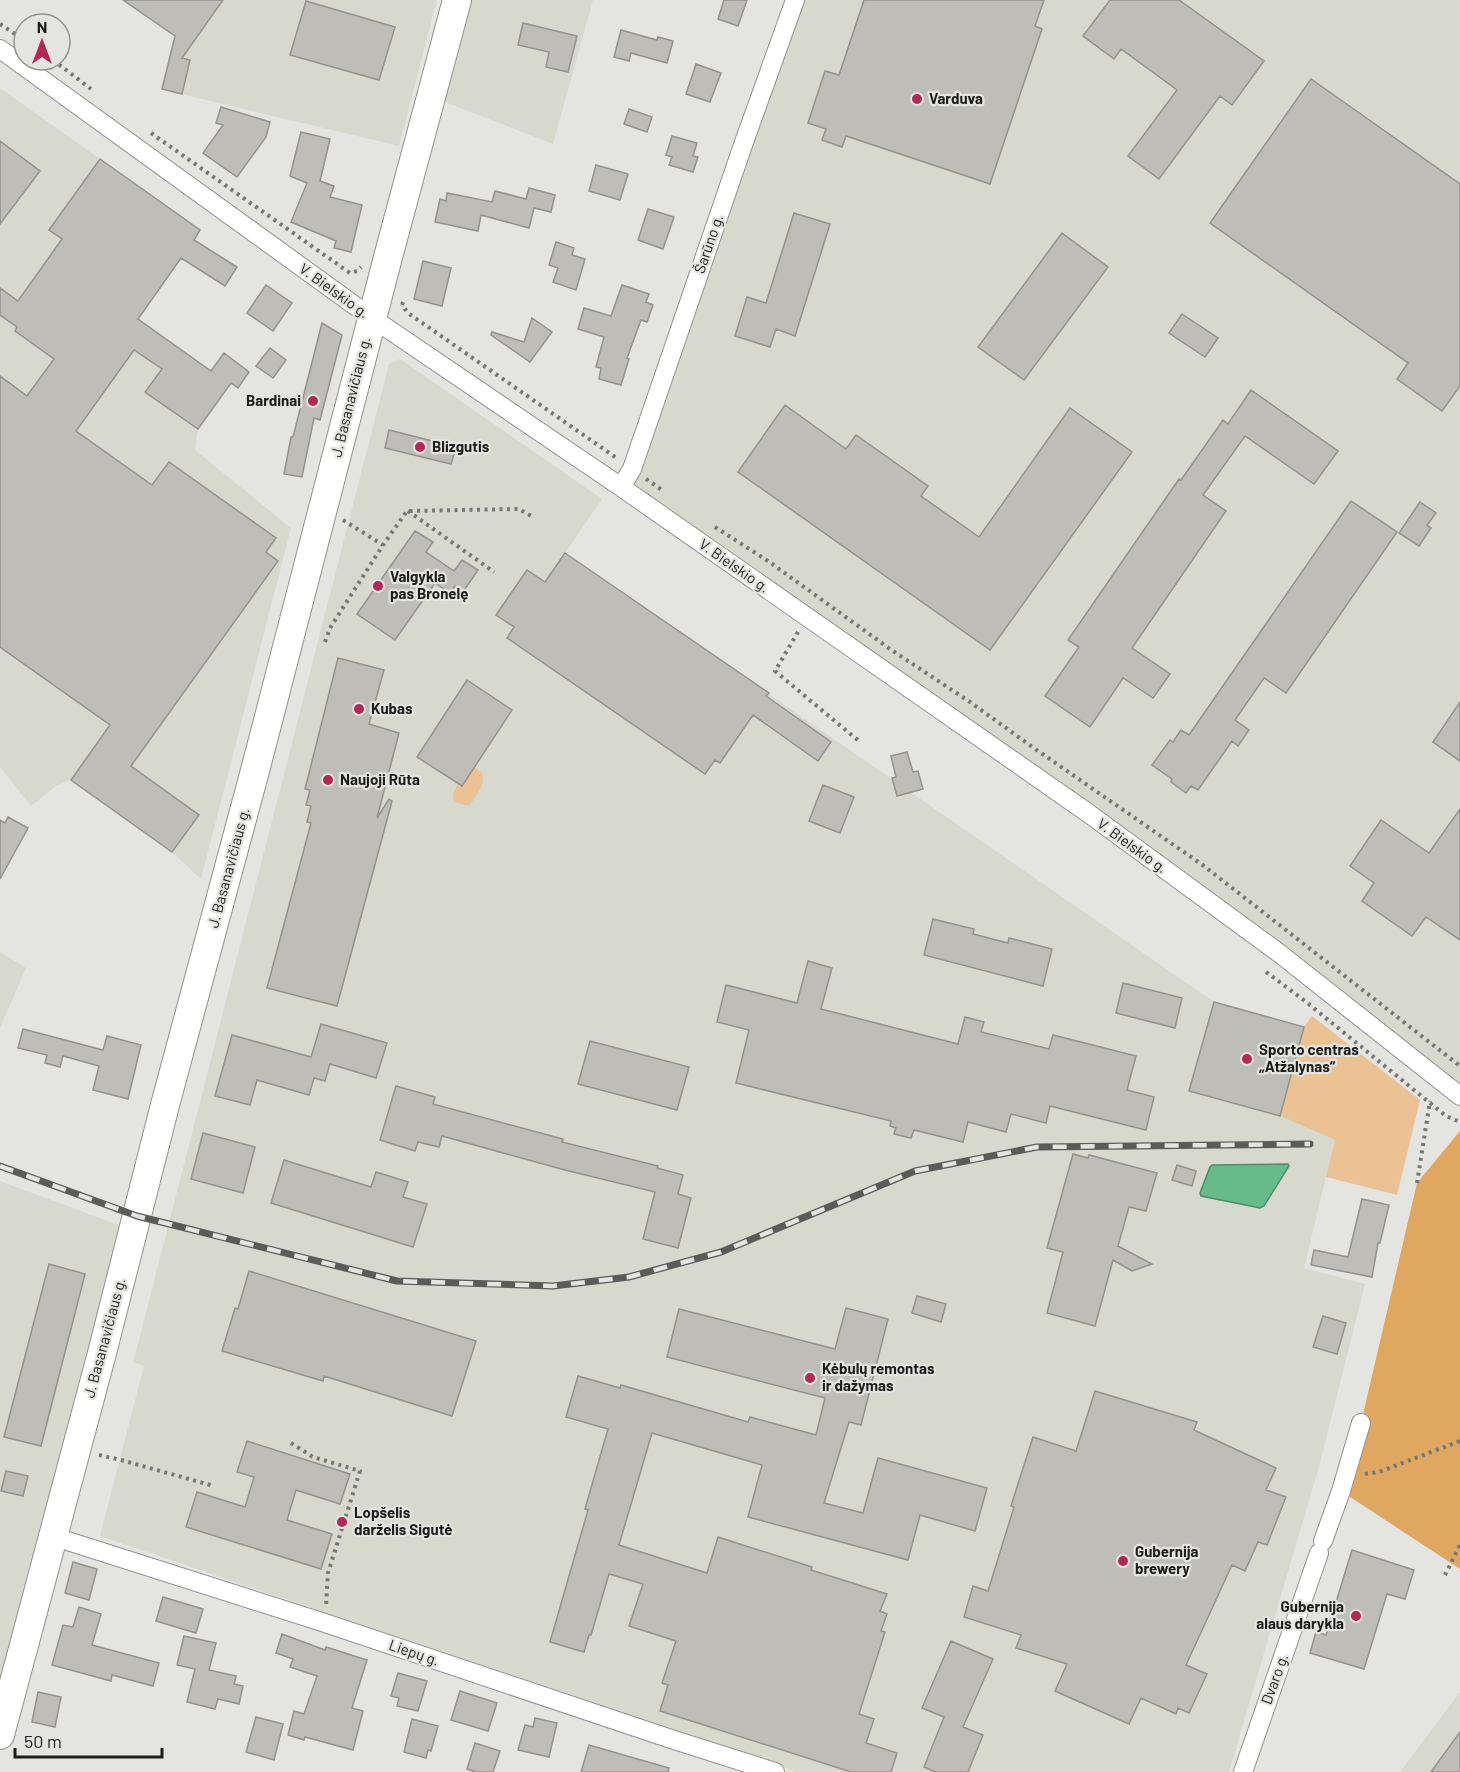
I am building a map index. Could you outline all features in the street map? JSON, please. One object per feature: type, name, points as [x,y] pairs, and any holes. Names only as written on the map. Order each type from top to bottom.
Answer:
[{"type":"main road","name":"J. Basanavičiaus g.","points":[[0,1735],[457,0]]},
{"type":"street","name":"Šarūno g.","points":[[621,487],[632,469],[795,0]]},
{"type":"street","name":"V. Bielskio g.","points":[[0,49],[372,318],[621,487],[1097,820],[1279,953],[1460,1096]]},
{"type":"street","name":"Dvaro g.","points":[[1243,1772],[1345,1478],[1361,1423]]},
{"type":"street","name":"Liepų g.","points":[[52,1536],[325,1623],[775,1772]]},
{"type":"path","points":[[69,72],[98,94]]},
{"type":"path","points":[[144,128],[350,273],[357,271],[364,260]]},
{"type":"path","points":[[323,507],[383,545]]},
{"type":"path","points":[[407,511],[519,509],[531,516]]},
{"type":"path","points":[[325,642],[330,628],[407,511]]},
{"type":"path","points":[[407,511],[494,572]]},
{"type":"path","points":[[807,618],[775,671],[860,742]]},
{"type":"path","points":[[1266,972],[1446,1116],[1460,1122]]},
{"type":"path","points":[[1417,1184],[1434,1075]]},
{"type":"path","points":[[1345,1478],[1379,1472],[1460,1441]]},
{"type":"path","points":[[291,1443],[313,1457],[360,1471],[328,1574],[325,1623]]},
{"type":"path","points":[[75,1451],[121,1460],[214,1486]]},
{"type":"path","points":[[1444,1575],[1460,1545]]},
{"type":"shaded area","points":[[221,0],[437,0],[399,146],[164,90],[172,55],[191,47]]},
{"type":"shaded area","points":[[457,0],[593,0],[553,144],[432,97]]},
{"type":"shaded area","points":[[795,0],[1460,0],[1460,1096],[1374,1027],[621,487]]},
{"type":"shaded area","points":[[0,88],[200,230],[138,319],[230,384],[198,429],[195,450],[291,528],[201,879],[172,852],[71,780],[56,786],[31,806],[0,767]]},
{"type":"shaded area","points":[[400,359],[602,499],[565,553],[1214,1002],[1189,1091],[1280,1116],[1335,1140],[1304,1268],[1365,1284],[1318,1470],[1229,1772],[796,1772],[100,1536],[144,1366],[133,1362],[389,364]]},
{"type":"shaded area","points":[[474,767],[482,773],[483,782],[480,790],[469,806],[454,802],[453,794],[458,784],[462,786]]},
{"type":"shaded area","points":[[0,952],[26,968],[0,1028]]},
{"type":"shaded area","points":[[1312,1016],[1420,1100],[1397,1195],[1326,1177],[1335,1140],[1280,1116],[1304,1027]]},
{"type":"shaded area","points":[[1460,1131],[1460,1569],[1341,1491],[1361,1423],[1417,1183]]},
{"type":"shaded area","points":[[1288,1164],[1289,1166],[1264,1206],[1260,1208],[1201,1196],[1200,1193],[1212,1165]]},
{"type":"shaded area","points":[[0,1181],[121,1226],[0,1680]]},
{"type":"shaded area","points":[[1460,1692],[1460,1772],[1400,1772]]},
{"type":"building","points":[[123,0],[223,0],[182,58],[190,60],[182,94],[162,89],[175,36]]},
{"type":"building","points":[[724,0],[747,0],[738,26],[718,19]]},
{"type":"building","name":"Varduva","points":[[864,0],[1044,0],[1035,26],[1042,29],[990,184],[846,136],[842,147],[822,140],[826,129],[808,123],[825,71],[839,75]]},
{"type":"building","points":[[1110,0],[1179,0],[1264,61],[1232,105],[1220,96],[1159,179],[1128,156],[1177,90],[1121,49],[1114,59],[1083,36]]},
{"type":"building","points":[[306,1],[395,27],[379,80],[290,55]]},
{"type":"building","points":[[523,23],[577,36],[568,72],[546,67],[549,52],[518,45]]},
{"type":"building","points":[[621,30],[657,40],[658,37],[673,41],[667,63],[631,53],[629,61],[614,57]]},
{"type":"building","points":[[696,64],[721,73],[710,102],[686,94]]},
{"type":"building","points":[[1311,79],[1460,184],[1460,386],[1442,411],[1397,379],[1408,363],[1210,223]]},
{"type":"building","points":[[221,107],[270,122],[266,137],[237,177],[203,153],[223,125],[216,123]]},
{"type":"building","points":[[629,109],[652,117],[647,132],[624,124]]},
{"type":"building","points":[[301,132],[330,139],[320,181],[334,186],[330,197],[362,205],[351,252],[334,248],[336,241],[291,222],[307,183],[290,176]]},
{"type":"building","points":[[672,136],[697,143],[693,156],[698,157],[693,172],[669,165],[672,157],[666,155]]},
{"type":"building","points":[[0,141],[40,171],[0,224]]},
{"type":"building","points":[[100,159],[200,230],[194,240],[237,267],[225,286],[181,258],[138,319],[211,371],[224,353],[249,372],[238,388],[231,383],[198,429],[145,392],[162,369],[134,350],[76,431],[152,485],[169,462],[276,538],[266,552],[278,561],[131,766],[199,815],[172,852],[71,780],[110,725],[0,647],[0,376],[27,396],[54,359],[15,331],[17,327],[0,315],[0,288],[18,301],[62,239],[49,230]]},
{"type":"building","points":[[596,165],[628,174],[620,200],[589,191]]},
{"type":"building","points":[[529,188],[555,195],[551,212],[534,208],[529,228],[481,215],[478,231],[435,222],[440,199],[446,201],[447,193],[492,202],[495,191],[526,199]]},
{"type":"building","points":[[648,209],[674,217],[663,249],[638,240]]},
{"type":"building","points":[[794,213],[830,224],[795,336],[776,329],[770,347],[735,336],[747,297],[766,303]]},
{"type":"building","points":[[1062,233],[1108,267],[1024,380],[978,347]]},
{"type":"building","points":[[556,242],[574,248],[572,255],[585,259],[576,290],[553,282],[558,268],[549,265]]},
{"type":"building","points":[[423,261],[451,268],[442,306],[414,299]]},
{"type":"building","points":[[266,285],[292,303],[273,331],[247,313]]},
{"type":"building","points":[[622,285],[649,294],[646,302],[653,305],[647,322],[641,320],[627,358],[629,359],[621,385],[599,379],[601,368],[596,367],[604,337],[578,329],[584,308],[611,316]]},
{"type":"building","points":[[1182,314],[1218,338],[1205,357],[1169,333]]},
{"type":"building","points":[[532,318],[552,332],[530,362],[491,335],[492,332],[524,342]]},
{"type":"building","points":[[322,323],[342,335],[320,420],[314,418],[302,477],[284,474],[291,437],[293,437]]},
{"type":"building","points":[[270,348],[286,360],[273,378],[256,366]]},
{"type":"building","points":[[1251,390],[1338,451],[1314,484],[1245,436],[1203,495],[1226,511],[1132,648],[1170,674],[1153,698],[1123,678],[1090,727],[1045,696],[1079,647],[1068,640],[1179,479],[1181,480],[1223,420],[1228,424]]},
{"type":"building","points":[[785,405],[846,449],[856,435],[928,486],[921,496],[979,537],[1070,408],[1132,452],[990,650],[738,472]]},
{"type":"building","name":"Blizgutis","points":[[389,430],[456,447],[451,464],[385,448]]},
{"type":"building","points":[[1351,501],[1397,532],[1286,693],[1264,678],[1235,720],[1249,730],[1238,746],[1232,741],[1198,790],[1191,786],[1186,793],[1171,782],[1172,779],[1152,765],[1170,740],[1173,742],[1181,730],[1189,735]]},
{"type":"building","points":[[1420,502],[1436,513],[1427,525],[1431,528],[1419,546],[1399,533]]},
{"type":"building","points":[[415,531],[433,542],[426,552],[454,571],[462,560],[478,570],[463,592],[455,586],[450,593],[435,583],[395,640],[357,614]]},
{"type":"building","points":[[565,553],[769,693],[766,696],[831,742],[818,761],[753,715],[720,763],[715,760],[705,774],[507,638],[514,627],[496,615],[527,570],[545,582]]},
{"type":"building","points":[[338,658],[384,670],[369,724],[399,733],[377,818],[389,799],[392,801],[337,1006],[267,988],[311,823],[307,822],[311,806],[306,805],[310,790],[305,789]]},
{"type":"building","points":[[467,680],[512,710],[462,786],[417,757]]},
{"type":"building","points":[[1460,702],[1460,761],[1433,742]]},
{"type":"building","points":[[907,752],[913,772],[918,771],[923,789],[897,796],[892,778],[896,777],[891,756]]},
{"type":"building","points":[[823,785],[854,797],[840,833],[809,821]]},
{"type":"building","points":[[1460,809],[1460,940],[1426,917],[1412,936],[1362,901],[1374,883],[1350,866],[1381,820],[1429,853]]},
{"type":"building","points":[[8,817],[28,828],[0,879],[0,820],[5,823]]},
{"type":"building","points":[[933,919],[974,929],[973,934],[1008,943],[1009,938],[1052,949],[1043,986],[924,955]]},
{"type":"building","points":[[808,961],[832,968],[821,1009],[958,1044],[965,1017],[984,1022],[981,1032],[1049,1049],[1053,1035],[1136,1056],[1127,1090],[1154,1097],[1146,1130],[1050,1106],[1046,1123],[1011,1114],[1006,1132],[968,1122],[963,1142],[914,1130],[911,1138],[894,1134],[896,1128],[890,1126],[891,1121],[736,1083],[749,1030],[717,1022],[726,985],[797,1003]]},
{"type":"building","points":[[1123,983],[1182,998],[1175,1028],[1116,1013]]},
{"type":"building","name":"Sporto centras „Atžalynas“","points":[[1214,1002],[1304,1027],[1280,1116],[1189,1091]]},
{"type":"building","points":[[321,1024],[387,1043],[376,1078],[330,1064],[325,1081],[314,1078],[309,1095],[257,1080],[250,1105],[215,1096],[232,1035],[311,1057]]},
{"type":"building","points":[[23,1029],[103,1050],[107,1036],[141,1045],[128,1099],[93,1090],[99,1066],[63,1056],[60,1067],[45,1063],[47,1055],[18,1048]]},
{"type":"building","points":[[590,1041],[689,1067],[677,1110],[578,1084]]},
{"type":"building","points":[[396,1086],[435,1097],[433,1104],[563,1139],[562,1142],[658,1166],[657,1168],[683,1175],[678,1194],[691,1198],[678,1248],[643,1239],[655,1192],[442,1136],[439,1147],[418,1142],[415,1151],[380,1140]]},
{"type":"building","points":[[203,1133],[255,1147],[243,1193],[191,1179]]},
{"type":"building","points":[[1073,1154],[1088,1158],[1089,1155],[1157,1173],[1146,1211],[1129,1207],[1118,1246],[1152,1264],[1132,1271],[1113,1260],[1095,1326],[1047,1313],[1063,1252],[1047,1248]]},
{"type":"building","points":[[284,1160],[371,1187],[376,1172],[408,1182],[403,1197],[427,1204],[413,1247],[271,1203]]},
{"type":"building","points":[[1177,1165],[1196,1171],[1192,1186],[1172,1180]]},
{"type":"building","points":[[1362,1199],[1389,1205],[1380,1243],[1378,1243],[1372,1277],[1311,1265],[1314,1250],[1348,1257]]},
{"type":"building","points":[[49,1264],[85,1274],[41,1446],[4,1437]]},
{"type":"building","points":[[249,1271],[476,1341],[452,1416],[324,1376],[323,1381],[222,1351]]},
{"type":"building","points":[[917,1296],[946,1304],[941,1322],[912,1313]]},
{"type":"building","points":[[846,1308],[888,1319],[861,1425],[849,1422],[824,1503],[863,1513],[878,1458],[987,1488],[975,1531],[920,1515],[908,1560],[748,1517],[762,1465],[652,1433],[619,1545],[707,1573],[718,1537],[887,1594],[880,1611],[887,1614],[881,1631],[885,1632],[859,1714],[874,1719],[866,1743],[897,1753],[891,1772],[851,1772],[660,1711],[668,1685],[662,1683],[676,1641],[629,1626],[643,1584],[609,1574],[584,1652],[550,1642],[588,1510],[585,1509],[608,1429],[566,1417],[578,1376],[620,1388],[621,1385],[748,1422],[750,1417],[816,1435],[825,1398],[667,1357],[679,1309],[835,1349]]},
{"type":"building","points":[[1323,1316],[1346,1323],[1337,1354],[1313,1347]]},
{"type":"building","name":"Gubernija brewery","points":[[1095,1391],[1197,1422],[1194,1430],[1276,1468],[1266,1490],[1286,1497],[1267,1545],[1258,1542],[1245,1571],[1232,1565],[1186,1665],[1207,1674],[1189,1713],[1178,1708],[1176,1714],[1141,1698],[1129,1724],[1055,1691],[1067,1664],[1016,1648],[1021,1635],[964,1617],[973,1586],[988,1591],[1033,1437],[1076,1451]]},
{"type":"building","points":[[247,1441],[350,1474],[340,1504],[296,1490],[287,1520],[332,1534],[321,1569],[186,1527],[197,1492],[245,1507],[254,1477],[237,1472]]},
{"type":"building","points":[[6,1471],[28,1476],[23,1496],[1,1491]]},
{"type":"building","name":"Gubernija alaus darykla","points":[[1352,1550],[1414,1570],[1405,1599],[1387,1594],[1364,1669],[1310,1653],[1316,1632],[1326,1635]]},
{"type":"building","points":[[73,1562],[97,1569],[89,1600],[65,1593]]},
{"type":"building","points":[[163,1597],[203,1609],[196,1633],[156,1621]]},
{"type":"building","points":[[79,1607],[101,1614],[92,1645],[159,1663],[153,1686],[112,1675],[111,1681],[52,1665],[63,1625],[73,1627]]},
{"type":"building","points":[[282,1634],[325,1650],[326,1647],[367,1660],[352,1708],[363,1711],[353,1750],[305,1737],[304,1740],[288,1735],[294,1711],[304,1714],[317,1676],[290,1667],[293,1659],[276,1653]]},
{"type":"building","points":[[184,1636],[216,1643],[209,1670],[236,1676],[234,1684],[243,1686],[239,1704],[218,1699],[215,1709],[187,1702],[195,1669],[177,1665]]},
{"type":"building","points":[[951,1641],[993,1659],[963,1727],[983,1735],[968,1772],[935,1772],[924,1767],[944,1717],[922,1708]]},
{"type":"building","points":[[398,1673],[427,1681],[418,1711],[397,1706],[399,1698],[391,1696]]},
{"type":"building","points":[[460,1691],[497,1703],[488,1731],[451,1720]]},
{"type":"building","points":[[38,1692],[61,1697],[55,1727],[32,1722]]},
{"type":"building","points":[[256,1717],[283,1724],[274,1760],[246,1752]]},
{"type":"building","points":[[535,1718],[557,1723],[549,1757],[518,1750],[525,1725],[533,1727]]},
{"type":"building","points":[[412,1719],[438,1726],[431,1751],[428,1750],[426,1758],[404,1752]]},
{"type":"building","points":[[1460,1732],[1460,1772],[1431,1772]]},
{"type":"building","points":[[475,1743],[500,1751],[493,1772],[476,1772],[467,1769]]},
{"type":"building","points":[[589,1745],[669,1768],[668,1772],[581,1772]]},
{"type":"railway","points":[[0,1166],[137,1216],[397,1281],[553,1286],[629,1277],[721,1252],[915,1171],[1037,1147],[1310,1144]]},
{"type":"place","name":"Varduva","points":[[917,99]]},
{"type":"place","name":"Bardinai","points":[[313,401]]},
{"type":"place","name":"Blizgutis","points":[[420,447]]},
{"type":"place","name":"Valgykla pas Bronelę","points":[[378,586]]},
{"type":"place","name":"Kubas","points":[[359,709]]},
{"type":"place","name":"Naujoji Rūta","points":[[328,780]]},
{"type":"place","name":"Sporto centras „Atžalynas“","points":[[1247,1059]]},
{"type":"place","name":"Kėbulų remontas ir dažymas","points":[[810,1378]]},
{"type":"place","name":"Lopšelis darželis Sigutė","points":[[342,1522]]},
{"type":"place","name":"Gubernija brewery","points":[[1123,1561]]},
{"type":"place","name":"Gubernija alaus darykla","points":[[1356,1616]]}]
